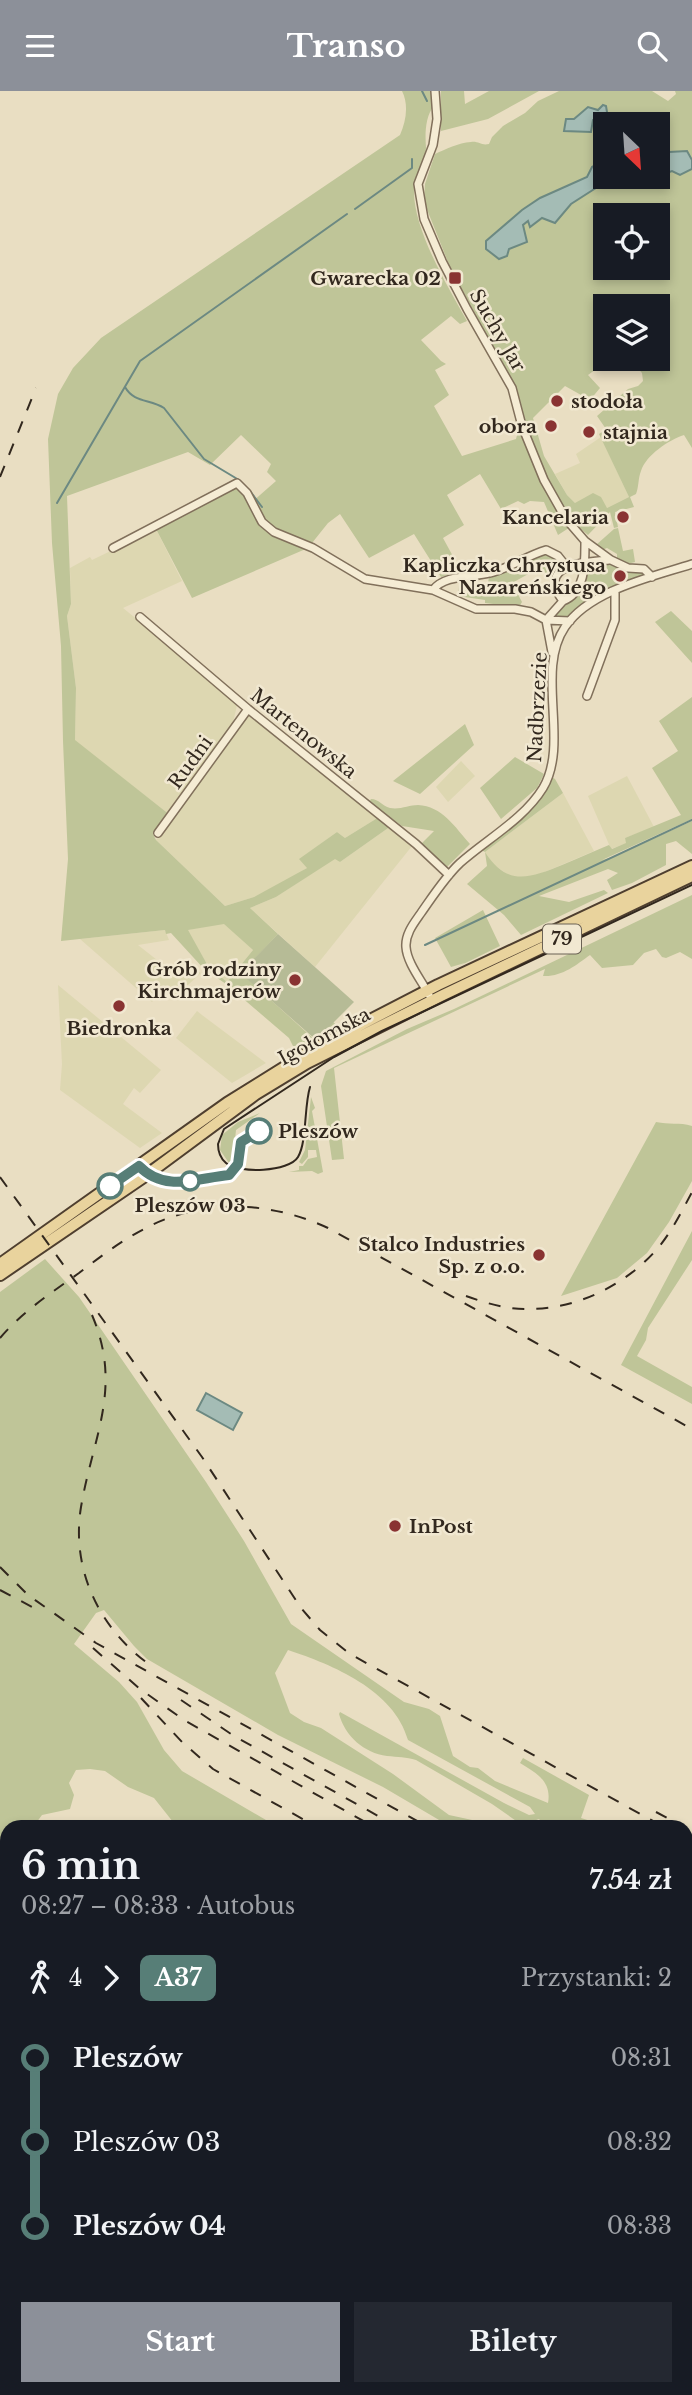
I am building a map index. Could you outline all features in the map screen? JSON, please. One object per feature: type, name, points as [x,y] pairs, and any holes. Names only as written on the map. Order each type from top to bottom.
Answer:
[{"type":"main road","name":"Igołomska","points":[[0,1275],[130,1187],[265,1088],[429,995],[692,866]]},
{"type":"main road","name":"Igołomska","points":[[0,1264],[257,1083],[336,1036],[692,876]]},
{"type":"street","name":"Suchy Jar","points":[[435,91],[438,119],[433,145],[418,184],[424,219],[460,297],[512,388],[522,426],[544,479],[566,519],[585,541],[611,560],[628,568],[644,569],[652,577]]},
{"type":"street","points":[[113,548],[237,483],[247,493],[262,522],[274,532],[313,548],[365,579],[433,590],[476,609],[515,609],[531,612],[546,620],[570,621]]},
{"type":"street","points":[[546,620],[563,601],[573,597],[580,588],[585,541]]},
{"type":"street","points":[[433,590],[438,584],[448,580],[490,573],[516,564],[545,549],[558,556],[566,566]]},
{"type":"street","points":[[563,601],[556,587],[556,580],[559,572],[566,566],[611,560]]},
{"type":"street","name":"Nadbrzezie","points":[[429,995],[408,955],[407,939],[415,922],[449,875],[525,808],[545,784],[550,768],[553,735],[552,653],[565,627],[579,611],[596,599],[692,564]]},
{"type":"street","points":[[587,696],[615,620],[615,591]]},
{"type":"street","name":"Martenowska","points":[[140,617],[248,709],[416,844],[449,875]]},
{"type":"street","points":[[546,620],[552,653]]},
{"type":"street","name":"Rudni","points":[[158,833],[248,709]]},
{"type":"shaded area","points":[[601,437],[629,497],[607,508],[575,503],[555,474],[580,463],[576,454]]},
{"type":"shaded area","points":[[156,529],[182,581],[123,608],[238,701],[232,727],[170,815],[75,741],[76,688],[67,616],[71,604],[70,568]]},
{"type":"shaded area","points":[[249,712],[379,817],[345,838],[337,832],[300,859],[308,867],[289,880],[254,897],[225,906],[156,840]]},
{"type":"shaded area","points":[[461,761],[475,776],[448,802],[436,787]]},
{"type":"shaded area","points":[[627,776],[654,827],[625,838],[627,843],[611,849],[588,796]]},
{"type":"shaded area","points":[[563,793],[594,851],[533,877],[511,877],[493,864],[485,852]]},
{"type":"shaded area","points":[[391,826],[412,846],[315,967],[250,908],[276,897],[335,858],[340,862]]},
{"type":"shaded area","points":[[224,923],[253,950],[227,982],[208,966],[187,930]]},
{"type":"shaded area","points":[[165,930],[169,940],[138,945],[176,975],[187,965],[201,973],[177,995],[166,986],[152,1002],[80,939]]},
{"type":"shaded area","points":[[58,985],[161,1070],[140,1093],[134,1088],[123,1104],[162,1133],[140,1148],[60,1090],[62,1064]]},
{"type":"shaded area","points":[[197,1011],[266,1063],[232,1083],[176,1038]]},
{"type":"green space","points":[[402,91],[432,91],[434,106],[427,120],[426,153],[415,185],[415,205],[425,240],[467,321],[460,324],[451,316],[421,340],[446,364],[435,370],[449,395],[434,406],[462,456],[516,439],[521,406],[512,382],[450,267],[424,202],[425,184],[435,154],[466,143],[489,144],[503,126],[525,113],[538,101],[559,91],[652,91],[668,101],[676,94],[675,91],[692,91],[692,448],[684,435],[665,444],[648,459],[640,474],[636,494],[630,497],[634,507],[615,512],[618,527],[614,528],[610,512],[588,535],[575,524],[558,535],[544,502],[530,501],[524,504],[518,501],[501,509],[480,474],[447,495],[464,525],[443,538],[461,571],[441,577],[414,534],[369,558],[340,514],[328,523],[308,548],[192,598],[156,529],[236,485],[264,528],[271,535],[290,541],[287,536],[263,521],[253,501],[276,481],[267,472],[271,464],[241,435],[210,465],[188,452],[67,496],[71,604],[67,616],[76,688],[75,740],[170,815],[153,834],[156,840],[225,906],[254,897],[307,868],[299,859],[337,832],[345,838],[379,817],[391,826],[340,862],[335,859],[276,897],[250,908],[278,934],[241,973],[315,1040],[333,1022],[338,1026],[322,1037],[311,1042],[293,1046],[289,1038],[226,984],[204,969],[171,933],[166,934],[165,930],[61,941],[68,859],[61,646],[52,543],[48,439],[58,394],[73,368],[101,338],[400,135],[406,113]],"holes":[[[593,294],[670,294],[670,371],[640,371],[643,381],[628,389],[597,416],[606,429],[599,434],[629,497],[607,508],[601,497],[593,493],[575,503],[567,495],[544,456],[533,418],[565,386],[590,400],[600,388],[588,375],[593,371]],[[224,924],[253,950],[227,982],[208,966],[188,930]]]},
{"type":"green space","points":[[441,91],[464,91],[465,104],[489,91],[539,91],[488,119],[441,131]]},
{"type":"green space","points":[[618,528],[623,551],[633,549],[635,562],[627,564],[617,560],[617,554],[607,548],[602,550],[596,545]]},
{"type":"green space","points":[[544,552],[558,559],[558,567],[546,574],[541,567],[512,583],[522,602],[519,607],[458,596],[459,585],[487,589],[489,577]]},
{"type":"green space","points":[[612,564],[627,571],[645,572],[647,576],[596,596],[571,616],[556,616],[555,614],[584,590],[587,566]]},
{"type":"green space","points":[[671,611],[692,631],[692,663],[655,622]]},
{"type":"green space","points":[[692,697],[692,819],[602,860],[692,821],[692,854],[676,841],[666,844],[666,865],[632,883],[612,890],[607,880],[618,873],[608,869],[539,896],[569,902],[604,890],[608,893],[521,935],[504,915],[467,884],[487,866],[485,852],[502,871],[520,877],[529,876],[609,845],[612,849],[626,843],[625,838],[681,815],[652,768],[678,751],[659,721]]},
{"type":"green space","points":[[465,724],[474,745],[420,794],[393,781]]},
{"type":"green space","points":[[515,757],[544,774],[537,788],[501,819],[480,788]]},
{"type":"green space","points":[[552,777],[555,779],[563,793],[485,852],[481,850],[540,799]]},
{"type":"green space","points":[[371,799],[390,808],[418,805],[434,809],[470,844],[446,868],[420,845],[434,831],[402,826],[369,802]]},
{"type":"green space","points":[[692,895],[692,959],[680,952],[662,957],[656,949],[644,953],[633,965],[602,968],[590,955],[556,975],[543,976],[545,969],[334,1068],[344,1159],[332,1160],[321,1086],[326,1071],[407,1029]]},
{"type":"green space","points":[[483,910],[500,946],[437,977],[465,963],[451,967],[435,938]]},
{"type":"green space","points":[[278,934],[354,1002],[316,1040],[240,973]]},
{"type":"green space","points":[[311,1097],[315,1108],[312,1111],[323,1172],[289,1172],[299,1170],[299,1166],[303,1166],[308,1159],[317,1157],[316,1150],[308,1150],[308,1157],[302,1164],[299,1162],[305,1150]]},
{"type":"green space","points":[[260,1113],[236,1130],[233,1159],[229,1163],[220,1150],[222,1135],[238,1122]]},
{"type":"green space","points":[[656,1122],[692,1126],[692,1181],[669,1222],[647,1253],[617,1278],[561,1296]]},
{"type":"green space","points":[[692,1231],[692,1260],[648,1328],[646,1340],[637,1356],[692,1387],[692,1404],[621,1365]]},
{"type":"green space","points":[[45,1259],[79,1297],[206,1482],[244,1541],[291,1624],[404,1702],[429,1709],[440,1716],[453,1756],[470,1767],[478,1768],[495,1781],[548,1803],[549,1795],[545,1783],[520,1763],[523,1758],[589,1795],[581,1818],[587,1820],[515,1820],[416,1760],[387,1756],[363,1747],[346,1729],[340,1712],[504,1803],[529,1815],[535,1814],[530,1807],[408,1740],[401,1722],[390,1707],[360,1682],[324,1663],[288,1650],[275,1673],[290,1713],[321,1728],[393,1774],[449,1815],[472,1820],[439,1820],[383,1787],[278,1735],[147,1659],[104,1610],[96,1613],[74,1644],[119,1682],[137,1702],[164,1750],[182,1771],[266,1820],[171,1820],[154,1798],[128,1787],[105,1771],[90,1769],[76,1770],[69,1783],[74,1795],[70,1809],[42,1815],[38,1820],[0,1820],[0,1292]]},
{"type":"water","points":[[603,105],[606,106],[607,112],[593,112],[591,132],[564,131],[566,119],[574,119],[588,107],[598,110]]},
{"type":"water","points":[[687,151],[692,160],[692,169],[680,175],[670,172],[670,152]]},
{"type":"water","points":[[592,167],[594,189],[571,204],[555,223],[542,218],[530,227],[528,221],[523,225],[527,242],[509,249],[507,256],[499,259],[486,249],[486,241],[522,210],[540,198],[587,177]]},
{"type":"water","points":[[206,1393],[242,1413],[233,1430],[197,1410]]},
{"type":"waterway","points":[[422,91],[427,101]]},
{"type":"waterway","points":[[355,209],[412,168],[412,159]]},
{"type":"waterway","points":[[57,503],[140,361],[347,214]]},
{"type":"waterway","points":[[125,387],[133,396],[164,408],[204,459],[239,480]]},
{"type":"waterway","points":[[250,491],[262,507]]},
{"type":"waterway","points":[[425,945],[692,820]]},
{"type":"tram line","points":[[310,1087],[303,1142],[298,1157],[293,1162],[275,1168],[252,1170],[232,1167],[224,1161],[218,1144],[224,1129],[334,1057],[382,1031],[692,885]]},
{"type":"railway","points":[[0,477],[36,388]]},
{"type":"railway","points":[[0,1177],[202,1457],[301,1608],[320,1630],[350,1654],[651,1820]]},
{"type":"railway","points":[[466,1296],[505,1307],[530,1309],[566,1305],[600,1292],[632,1273],[658,1248],[692,1192]]},
{"type":"railway","points":[[0,1338],[48,1295],[111,1249],[146,1228],[190,1212],[213,1208],[260,1208],[283,1212],[328,1228],[692,1429]]},
{"type":"railway","points":[[92,1315],[101,1341],[105,1389],[103,1412],[81,1507],[80,1552],[92,1594],[102,1613],[129,1648],[146,1662]]},
{"type":"railway","points":[[0,1567],[28,1595],[96,1643],[415,1820]]},
{"type":"railway","points":[[0,1590],[34,1608]]},
{"type":"railway","points":[[93,1648],[140,1689],[184,1720],[362,1820]]},
{"type":"railway","points":[[141,1698],[182,1742],[213,1769],[304,1820]]},
{"type":"railway","points":[[181,1700],[234,1736],[385,1820]]},
{"type":"railway","points":[[656,1812],[671,1820]]},
{"type":"bus line","name":"A37","points":[[110,1186],[139,1166],[152,1177],[172,1183],[229,1175],[238,1164],[241,1142],[259,1131]]},
{"type":"place","name":"Gwarecka 02","points":[[455,278]]},
{"type":"place","name":"stodoła","points":[[557,401]]},
{"type":"place","name":"obora","points":[[551,426]]},
{"type":"place","name":"stajnia","points":[[589,432]]},
{"type":"place","name":"Kancelaria","points":[[623,517]]},
{"type":"place","name":"Kapliczka Chrystusa Nazareńskiego","points":[[620,576]]},
{"type":"place","name":"Grób rodziny Kirchmajerów","points":[[295,980]]},
{"type":"place","name":"Biedronka","points":[[119,1006]]},
{"type":"place","name":"Pleszów","points":[[259,1131]]},
{"type":"place","name":"Pleszów 03","points":[[190,1181]]},
{"type":"place","name":"Stalco Industries Sp. z o.o.","points":[[539,1255]]},
{"type":"place","name":"InPost","points":[[395,1526]]}]
